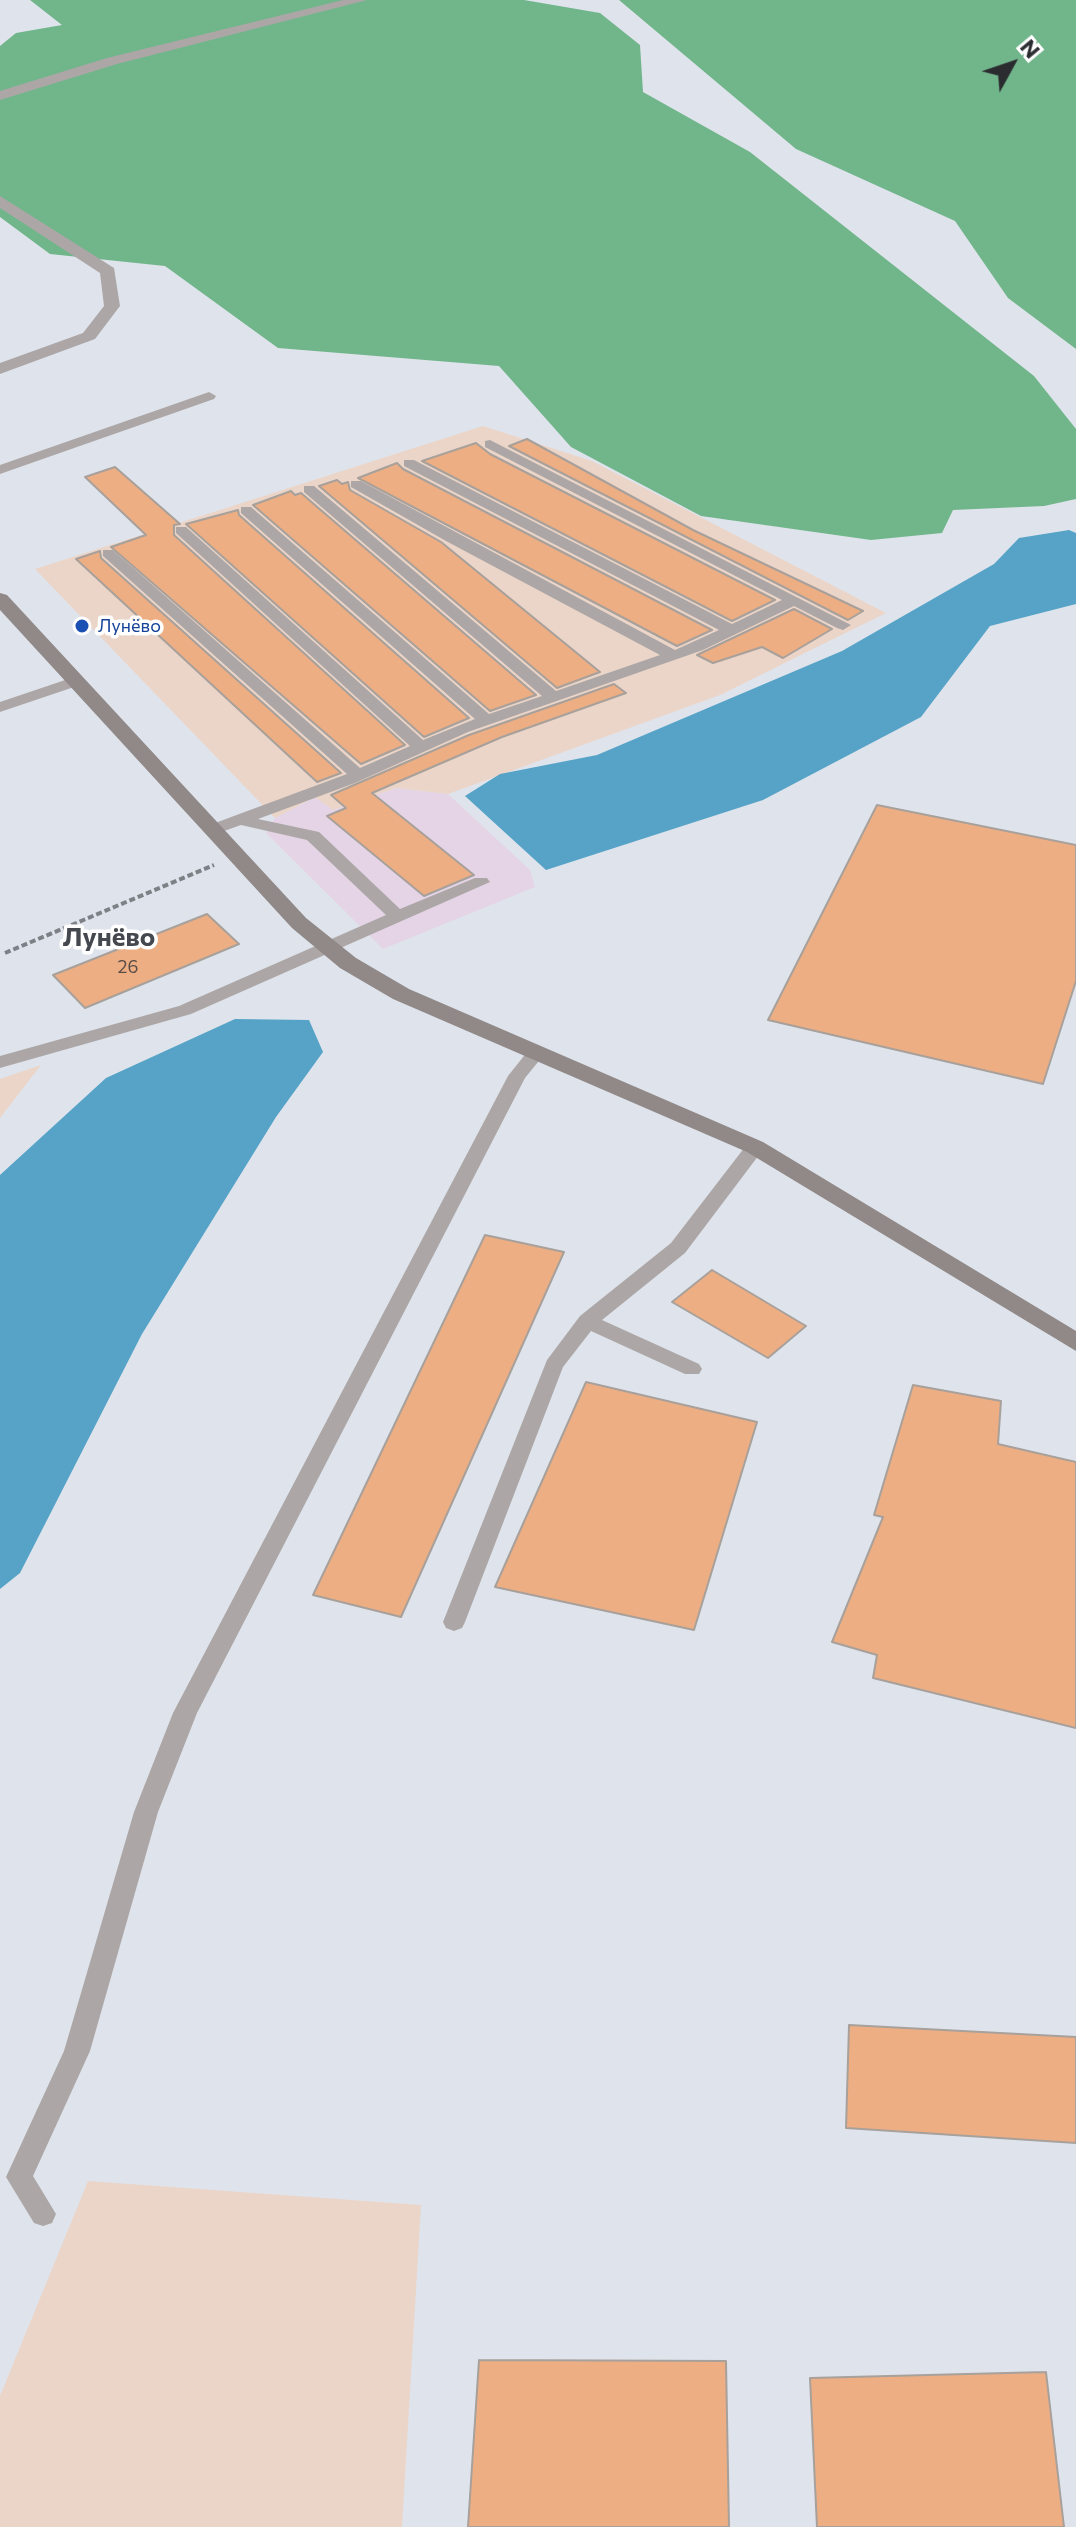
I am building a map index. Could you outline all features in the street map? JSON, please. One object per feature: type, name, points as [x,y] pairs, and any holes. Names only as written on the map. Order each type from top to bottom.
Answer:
[{"type":"street","points":[[0,96],[112,61],[360,0]]},
{"type":"street","points":[[0,201],[108,271],[112,306],[89,336],[0,369]]},
{"type":"street","points":[[0,599],[299,923],[348,963],[401,994],[755,1147],[1076,1342]]},
{"type":"lane","points":[[0,470],[209,396]]},
{"type":"lane","points":[[490,444],[843,625]]},
{"type":"lane","points":[[409,463],[731,630]]},
{"type":"lane","points":[[356,484],[673,655]]},
{"type":"lane","points":[[309,489],[553,697]]},
{"type":"lane","points":[[246,510],[486,720]]},
{"type":"lane","points":[[181,530],[421,747]]},
{"type":"lane","points":[[108,553],[358,775]]},
{"type":"lane","points":[[213,830],[358,775],[486,720],[673,655],[794,600]]},
{"type":"lane","points":[[0,707],[77,681]]},
{"type":"lane","points":[[240,820],[313,836],[398,916]]},
{"type":"lane","points":[[0,1062],[185,1010],[481,882]]},
{"type":"lane","points":[[43,2214],[19,2177],[77,2051],[146,1812],[185,1713],[517,1076],[538,1051]]},
{"type":"lane","points":[[454,1622],[554,1365],[587,1321],[678,1248],[755,1147]]},
{"type":"lane","points":[[587,1321],[692,1369]]},
{"type":"path","points":[[5,953],[236,856]]},
{"type":"shaded area","points":[[483,426],[592,461],[886,613],[720,695],[448,794],[396,788],[333,810],[315,797],[275,818],[35,569]]},
{"type":"shaded area","points":[[396,788],[448,794],[530,870],[535,887],[383,949],[266,833],[275,818],[315,797],[333,810]]},
{"type":"shaded area","points":[[41,1065],[0,1118],[0,1079]]},
{"type":"shaded area","points":[[88,2181],[421,2205],[402,2527],[0,2527],[0,2396]]},
{"type":"green space","points":[[30,0],[524,0],[600,13],[640,45],[643,92],[750,152],[1034,376],[1076,429],[1076,499],[1044,506],[953,510],[942,533],[871,540],[701,516],[571,447],[499,366],[278,348],[165,266],[50,254],[0,217],[0,46],[16,33],[62,25]]},
{"type":"green space","points":[[619,0],[1076,0],[1076,349],[1008,298],[955,221],[796,149]]},
{"type":"water","points":[[1069,530],[1076,533],[1076,604],[990,626],[921,717],[763,800],[546,870],[465,796],[500,774],[597,755],[842,651],[994,564],[1019,538]]},
{"type":"water","points":[[235,1019],[309,1020],[323,1052],[276,1117],[142,1334],[20,1573],[0,1589],[0,1175],[106,1078]]},
{"type":"building","points":[[527,439],[693,530],[863,611],[848,620],[509,446]]},
{"type":"building","points":[[476,443],[490,454],[775,600],[732,621],[422,461]]},
{"type":"building","points":[[397,463],[403,469],[712,630],[677,646],[358,478]]},
{"type":"building","points":[[115,467],[180,524],[174,525],[174,535],[405,745],[361,764],[111,547],[146,535],[85,477]]},
{"type":"building","points":[[337,480],[342,484],[348,482],[350,490],[441,542],[600,672],[557,688],[319,486]]},
{"type":"building","points":[[291,491],[295,495],[301,493],[536,695],[490,711],[253,505]]},
{"type":"building","points":[[238,510],[239,515],[469,718],[424,737],[186,524]]},
{"type":"building","points":[[100,551],[101,558],[341,773],[317,782],[76,559]]},
{"type":"building","points":[[794,609],[832,629],[783,658],[762,647],[713,663],[697,655]]},
{"type":"building","points":[[614,684],[626,693],[502,737],[372,793],[474,875],[424,896],[327,816],[346,808],[331,795],[469,735]]},
{"type":"building","points":[[877,805],[1076,845],[1076,981],[1043,1084],[768,1020]]},
{"type":"building","points":[[207,914],[239,944],[85,1008],[53,975]]},
{"type":"building","points":[[485,1235],[564,1252],[401,1617],[313,1595]]},
{"type":"building","points":[[712,1270],[806,1326],[768,1358],[672,1302]]},
{"type":"building","points":[[586,1382],[757,1422],[694,1630],[495,1587]]},
{"type":"building","points":[[913,1385],[1001,1401],[998,1444],[1076,1462],[1076,1728],[873,1678],[877,1655],[832,1642],[883,1517],[874,1515]]},
{"type":"building","points":[[849,2025],[1076,2037],[1076,2143],[846,2128]]},
{"type":"building","points":[[479,2360],[726,2361],[729,2527],[468,2527]]},
{"type":"building","points":[[1046,2372],[1064,2527],[817,2527],[810,2378]]},
{"type":"place","name":"Лунёво","points":[[82,626]]},
{"type":"district","name":"Лунёво","points":[[109,937]]}]
